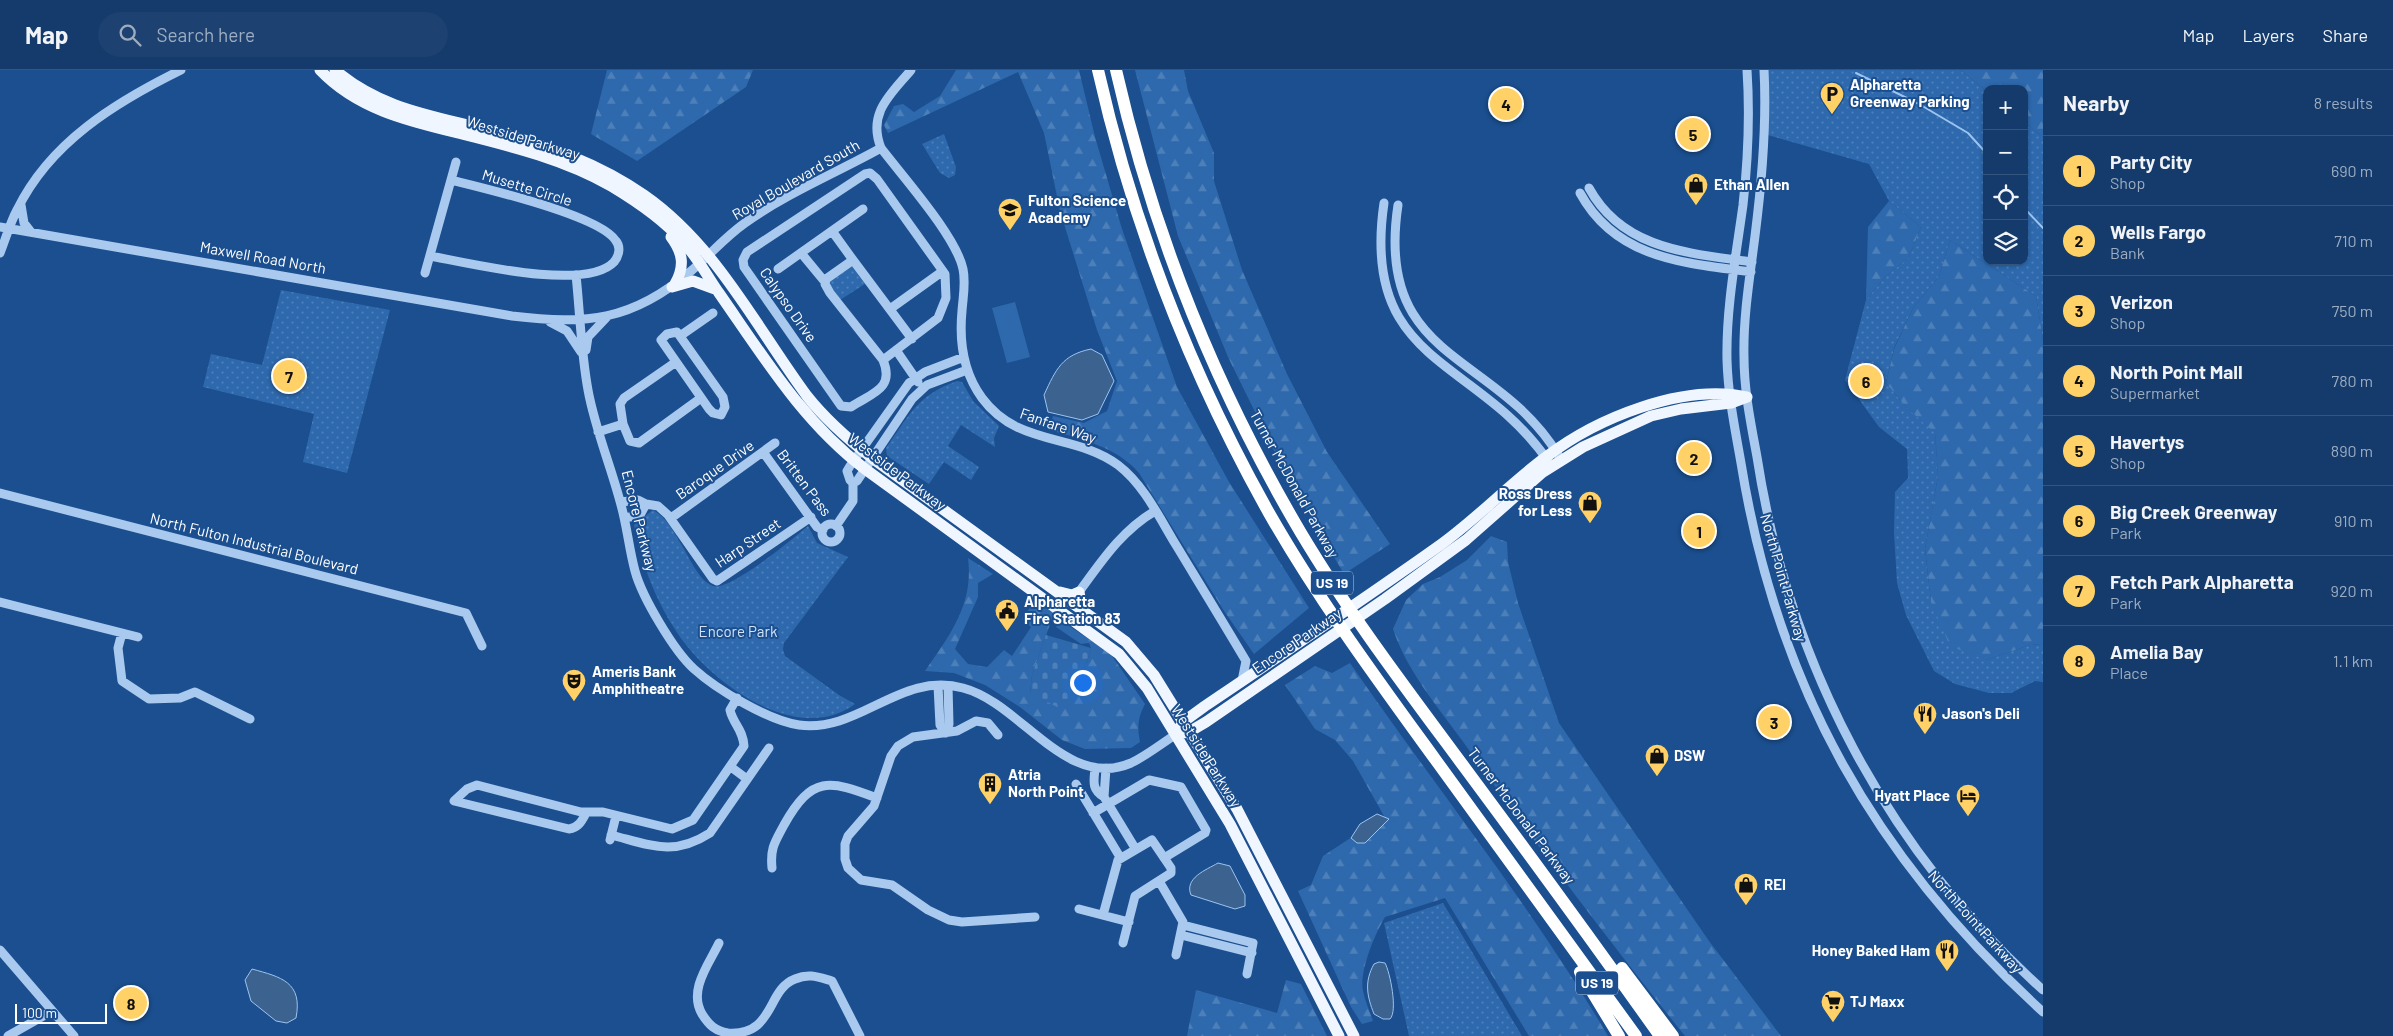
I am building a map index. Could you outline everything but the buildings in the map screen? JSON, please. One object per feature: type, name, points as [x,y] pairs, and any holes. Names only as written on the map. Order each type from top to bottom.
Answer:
[{"type":"highway","name":"US 19","points":[[1098,70],[1124,170],[1156,268],[1204,386],[1253,484],[1286,542],[1337,623],[1636,1036]]},
{"type":"highway","name":"Turner McDonald Parkway","points":[[1116,70],[1145,183],[1184,293],[1224,388],[1269,477],[1306,542],[1355,618],[1577,919],[1660,1036]]},
{"type":"highway","points":[[1577,919],[1614,958],[1674,1036]]},
{"type":"highway","points":[[1558,930],[1619,1036]]},
{"type":"main road","name":"Westside Parkway","points":[[320,70],[348,94],[380,111],[416,125],[492,142],[566,164],[612,186],[681,239],[804,412],[834,444],[865,470],[1111,647],[1141,679],[1233,830],[1339,1036]]},
{"type":"main road","name":"Westside Parkway","points":[[336,70],[354,85],[402,108],[534,142],[570,154],[600,168],[658,205],[688,232],[709,256],[808,397],[838,430],[872,458],[1113,631],[1133,650],[1154,675],[1237,810],[1354,1036]]},
{"type":"main road","points":[[656,218],[681,253],[681,272],[674,285]]},
{"type":"main road","points":[[674,285],[693,281],[707,284],[717,291]]},
{"type":"main road","name":"Encore Parkway","points":[[1186,727],[1206,722],[1385,599],[1466,540],[1549,462],[1556,450],[1594,428],[1643,407],[1680,398],[1720,392],[1731,398]]},
{"type":"main road","name":"Encore Parkway","points":[[1186,727],[1206,706],[1449,539],[1549,462],[1562,460],[1610,433],[1651,416],[1731,398],[1747,397]]},
{"type":"main road","points":[[1056,590],[1072,595],[1078,592],[1082,608]]},
{"type":"main road","points":[[1172,704],[1187,708],[1206,706]]},
{"type":"main road","points":[[1202,752],[1202,735],[1206,722]]},
{"type":"main road","points":[[1186,727],[1175,735],[1188,744],[1217,789],[1237,810]]},
{"type":"street","points":[[0,252],[21,202],[51,159],[93,121],[128,98],[181,70]]},
{"type":"street","points":[[880,148],[876,136],[878,115],[883,104],[911,70]]},
{"type":"street","name":"North Point Parkway","points":[[1747,70],[1748,156],[1727,337],[1731,398],[1749,508],[1767,583],[1795,664],[1830,742],[1868,808],[1920,883],[1980,952],[2043,1012]]},
{"type":"street","name":"North Point Parkway","points":[[1764,70],[1764,157],[1744,338],[1747,397],[1765,505],[1783,579],[1808,653],[1845,734],[1882,799],[1933,873],[1987,936],[2043,990]]},
{"type":"street","name":"Royal Boulevard South","points":[[512,316],[580,321],[608,316],[646,303],[674,285],[752,218],[880,148]]},
{"type":"street","name":"Fanfare Way","points":[[880,148],[931,214],[960,258],[964,287],[960,337],[967,370],[982,397],[1005,421],[1030,434],[1090,451],[1107,458],[1132,478],[1155,511],[1246,661]]},
{"type":"street","points":[[425,273],[456,162]]},
{"type":"street","name":"Calypso Drive","points":[[870,173],[877,179],[903,213],[943,271],[946,298],[943,310],[933,323],[912,339],[883,360],[888,373],[888,379],[883,386],[851,407],[841,406],[744,267],[743,260],[747,252],[865,174],[870,173]]},
{"type":"street","name":"Musette Circle","points":[[430,256],[521,272],[576,275],[610,266],[618,258],[619,248],[616,240],[598,228],[552,207],[451,180]]},
{"type":"street","points":[[1589,188],[1607,215],[1644,239],[1675,250],[1752,262]]},
{"type":"street","points":[[1580,193],[1600,222],[1634,246],[1673,260],[1751,272]]},
{"type":"street","points":[[21,202],[21,215],[31,232]]},
{"type":"street","points":[[1384,203],[1380,242],[1382,270],[1390,298],[1402,323],[1428,354],[1516,423],[1549,462]]},
{"type":"street","points":[[1398,205],[1394,242],[1396,268],[1402,293],[1414,315],[1438,344],[1526,413],[1562,460]]},
{"type":"street","points":[[778,269],[863,209]]},
{"type":"street","name":"Maxwell Road North","points":[[0,227],[512,316]]},
{"type":"street","points":[[832,231],[912,339]]},
{"type":"street","points":[[801,253],[883,360]]},
{"type":"street","points":[[825,282],[853,260]]},
{"type":"street","points":[[890,309],[943,271]]},
{"type":"street","name":"Encore Parkway","points":[[576,275],[587,385],[598,432],[621,502],[634,570],[642,589],[673,643],[695,670],[753,708],[784,722],[817,726],[849,719],[909,689],[938,686],[961,688],[996,703],[1063,754],[1087,767],[1106,768],[1130,763],[1175,735]]},
{"type":"street","points":[[680,336],[713,313]]},
{"type":"street","points":[[587,385],[586,344],[588,337],[608,316]]},
{"type":"street","points":[[546,320],[567,331],[583,356]]},
{"type":"street","points":[[677,332],[680,336],[723,396],[725,407],[723,414],[713,413],[661,340],[667,334],[677,332]]},
{"type":"street","points":[[896,350],[923,388]]},
{"type":"street","points":[[834,525],[840,535],[834,542],[829,542],[824,538],[823,530],[834,525],[848,510],[853,501],[853,483],[848,477],[847,471],[904,389],[915,378],[964,357]]},
{"type":"street","points":[[676,362],[624,398],[620,404],[623,424],[630,441],[639,443],[701,398]]},
{"type":"street","points":[[853,483],[865,470],[912,399],[923,388],[967,370]]},
{"type":"street","points":[[598,432],[623,424]]},
{"type":"street","name":"Baroque Drive","points":[[671,518],[775,443]]},
{"type":"street","name":"Britten Pass","points":[[764,452],[817,527],[823,530]]},
{"type":"street","name":"North Fulton Industrial Boulevard","points":[[0,494],[466,613],[482,646]]},
{"type":"street","name":"Harp Street","points":[[621,502],[638,500],[646,504],[658,506],[671,518],[712,579],[717,581],[810,517]]},
{"type":"street","points":[[625,518],[640,515],[646,504]]},
{"type":"street","points":[[1078,592],[1103,559],[1130,529],[1155,511]]},
{"type":"street","points":[[0,602],[138,637]]},
{"type":"street","points":[[122,633],[118,648],[122,680],[149,699],[180,698],[195,692],[250,719]]},
{"type":"street","points":[[1242,681],[1246,661],[1267,664]]},
{"type":"street","points":[[938,686],[944,706]]},
{"type":"street","points":[[946,733],[940,725],[948,686]]},
{"type":"street","points":[[586,813],[581,822],[574,828],[569,829],[454,801],[467,789],[477,786],[586,813],[603,812],[672,829],[684,825],[693,820],[744,746],[741,729],[731,717],[730,710],[737,698]]},
{"type":"street","points":[[998,735],[993,726],[982,721],[976,721],[964,729],[913,737],[898,746],[891,756],[877,798],[870,812],[853,829],[845,844],[848,868],[854,875],[872,883],[892,885],[928,910],[949,920],[962,922],[1035,917]]},
{"type":"street","points":[[616,816],[611,838],[664,849],[687,846],[710,833],[769,748]]},
{"type":"street","points":[[731,767],[747,779]]},
{"type":"street","points":[[1095,768],[1094,786],[1096,792],[1106,800],[1136,848]]},
{"type":"street","points":[[1106,768],[1106,800]]},
{"type":"street","points":[[1093,813],[1106,800],[1149,780],[1182,788],[1206,830],[1205,833],[1164,858]]},
{"type":"street","points":[[1076,784],[1120,858]]},
{"type":"street","points":[[772,868],[770,851],[792,810],[808,792],[824,785],[835,785],[877,798]]},
{"type":"street","points":[[1103,915],[1120,858],[1152,840],[1171,870],[1170,875],[1136,895],[1123,943]]},
{"type":"street","points":[[1159,881],[1183,925],[1176,955]]},
{"type":"street","points":[[1079,909],[1129,922]]},
{"type":"street","points":[[1183,925],[1252,942],[1254,944],[1247,974]]},
{"type":"street","points":[[1181,935],[1252,953]]},
{"type":"street","points":[[719,942],[697,990],[698,1008],[707,1022],[718,1032],[737,1034],[756,1028],[771,1009],[783,987],[794,979],[812,975],[832,982],[860,1036]]},
{"type":"street","points":[[0,950],[74,1036]]},
{"type":"street","points":[[8,1036],[52,1011]]},
{"type":"green space","points":[[607,70],[753,70],[746,87],[637,161],[591,134]]},
{"type":"green space","points":[[956,70],[1079,70],[1095,137],[1122,229],[1177,387],[1229,482],[1309,608],[1254,654],[1224,611],[1139,473],[1130,464],[1109,450],[1049,430],[1053,416],[1084,423],[1107,411],[1117,381],[1097,330],[1060,211],[1044,133],[1018,72],[888,133],[884,125],[894,106],[903,104],[914,112],[940,96]]},
{"type":"green space","points":[[1135,70],[1184,70],[1188,91],[1214,153],[1214,181],[1242,270],[1287,374],[1327,452],[1390,544],[1344,574],[1287,477],[1228,357],[1178,236]]},
{"type":"green space","points":[[1765,70],[1960,70],[1983,88],[1983,261],[1950,240],[1939,276],[1913,308],[1894,348],[1886,383],[1906,407],[1935,432],[1938,476],[1925,549],[1931,602],[1986,660],[2030,645],[2043,644],[2043,682],[2035,681],[2011,693],[1989,693],[1955,684],[1934,671],[1906,615],[1897,583],[1894,533],[1895,492],[1908,478],[1907,449],[1879,427],[1845,380],[1866,300],[1885,277],[1909,257],[1921,227],[1889,201],[1869,164],[1761,133]]},
{"type":"green space","points":[[1960,70],[2043,70],[2043,137],[2028,125],[2028,85],[1983,85],[1983,88]]},
{"type":"green space","points":[[2028,125],[2043,137],[2043,340],[2036,296],[1988,265],[2028,265]]},
{"type":"green space","points":[[944,134],[956,167],[955,175],[949,178],[940,173],[922,144]]},
{"type":"green space","points":[[1889,201],[1921,227],[1909,257],[1885,277],[1866,300],[1868,227]]},
{"type":"green space","points":[[1950,240],[1983,261],[1983,265],[1988,265],[2036,296],[2043,340],[2043,644],[2030,645],[1986,660],[1950,646],[1931,602],[1925,549],[1938,476],[1935,433],[1906,407],[1886,383],[1894,349],[1913,308],[1939,276]]},
{"type":"green space","points":[[851,265],[865,284],[840,300],[827,282]]},
{"type":"green space","points":[[281,290],[390,310],[347,473],[303,462],[314,414],[203,387],[211,354],[262,365]]},
{"type":"green space","points":[[1015,302],[1030,357],[1007,363],[992,308]]},
{"type":"green space","points":[[957,381],[962,382],[973,401],[999,426],[994,438],[995,447],[961,425],[948,446],[979,467],[971,480],[944,462],[929,484],[887,456],[886,448],[908,416],[923,400],[932,393]]},
{"type":"green space","name":"Encore Park","points":[[653,510],[669,525],[699,574],[713,586],[721,586],[746,573],[808,526],[817,543],[848,557],[784,643],[783,649],[785,656],[839,695],[855,704],[832,715],[807,718],[782,713],[757,703],[733,689],[692,653],[678,634],[656,595],[641,554],[634,525]]},
{"type":"green space","points":[[1491,536],[1507,542],[1508,562],[1518,603],[1559,723],[1709,941],[1781,1036],[1685,1036],[1603,932],[1417,678],[1399,645],[1393,629],[1406,600],[1423,584],[1440,577],[1467,560]]},
{"type":"green space","points":[[968,558],[993,574],[978,583],[978,597],[955,649],[968,664],[987,667],[1004,650],[1012,656],[1031,627],[1022,619],[1034,602],[1054,613],[1032,675],[1030,693],[1077,695],[1091,648],[1089,643],[1081,644],[1056,627],[1060,620],[1110,653],[1145,704],[1139,722],[1140,742],[1131,748],[1085,749],[1062,740],[1020,707],[985,685],[954,673],[925,671],[951,632],[964,604],[969,575]]},
{"type":"green space","points":[[1046,635],[1091,648],[1077,695],[1061,709],[1030,693],[1032,675]]},
{"type":"green space","points":[[1350,663],[1515,893],[1578,987],[1608,1036],[1529,1036],[1445,898],[1385,917],[1373,943],[1363,973],[1363,991],[1373,1021],[1362,1024],[1351,1007],[1298,891],[1311,885],[1323,856],[1384,816],[1353,761],[1335,740],[1315,729],[1285,685],[1315,666],[1332,673]]},
{"type":"green space","points":[[1443,903],[1522,1036],[1409,1036],[1384,923]]},
{"type":"green space","points":[[1286,980],[1301,984],[1327,1036],[1187,1036],[1196,990],[1277,1013]]},
{"type":"shaded area","points":[[1091,349],[1102,355],[1114,381],[1098,414],[1082,420],[1048,412],[1044,395],[1056,371],[1061,364],[1073,355]]},
{"type":"shaded area","points":[[1377,814],[1389,819],[1365,843],[1357,843],[1351,838],[1360,824]]},
{"type":"shaded area","points":[[1218,863],[1230,866],[1245,895],[1245,906],[1235,909],[1191,895],[1190,889],[1193,879]]},
{"type":"shaded area","points":[[1379,962],[1385,963],[1391,983],[1393,1008],[1390,1019],[1383,1019],[1374,1014],[1368,995],[1371,971],[1374,964]]},
{"type":"shaded area","points":[[252,969],[272,975],[288,983],[296,996],[296,1018],[287,1023],[276,1021],[251,1001],[245,980]]},
{"type":"waterway","points":[[1856,73],[1919,104],[1968,133],[1983,150]]},
{"type":"waterway","points":[[2028,212],[2043,228]]},
{"type":"place","name":"North Point Mall","points":[[1506,104]]},
{"type":"place","name":"Alpharetta Greenway Parking","points":[[1832,115]]},
{"type":"place","name":"Havertys","points":[[1693,134]]},
{"type":"place","name":"Ethan Allen","points":[[1696,206]]},
{"type":"place","name":"Fulton Science Academy","points":[[1010,231]]},
{"type":"place","name":"Fetch Park Alpharetta","points":[[289,376]]},
{"type":"place","name":"Big Creek Greenway","points":[[1866,381]]},
{"type":"place","name":"Wells Fargo","points":[[1694,458]]},
{"type":"place","name":"Ross Dress for Less","points":[[1590,524]]},
{"type":"place","name":"Party City","points":[[1699,531]]},
{"type":"place","name":"Alpharetta Fire Station 83","points":[[1007,632]]},
{"type":"place","name":"Ameris Bank Amphitheatre","points":[[574,702]]},
{"type":"place","name":"Verizon","points":[[1774,722]]},
{"type":"place","name":"Jason's Deli","points":[[1925,735]]},
{"type":"place","name":"DSW","points":[[1657,777]]},
{"type":"place","name":"Atria North Point","points":[[990,805]]},
{"type":"place","name":"Hyatt Place","points":[[1968,817]]},
{"type":"place","name":"REI","points":[[1746,906]]},
{"type":"place","name":"Honey Baked Ham","points":[[1947,972]]},
{"type":"place","name":"Amelia Bay","points":[[131,1003]]},
{"type":"place","name":"TJ Maxx","points":[[1833,1023]]}]
